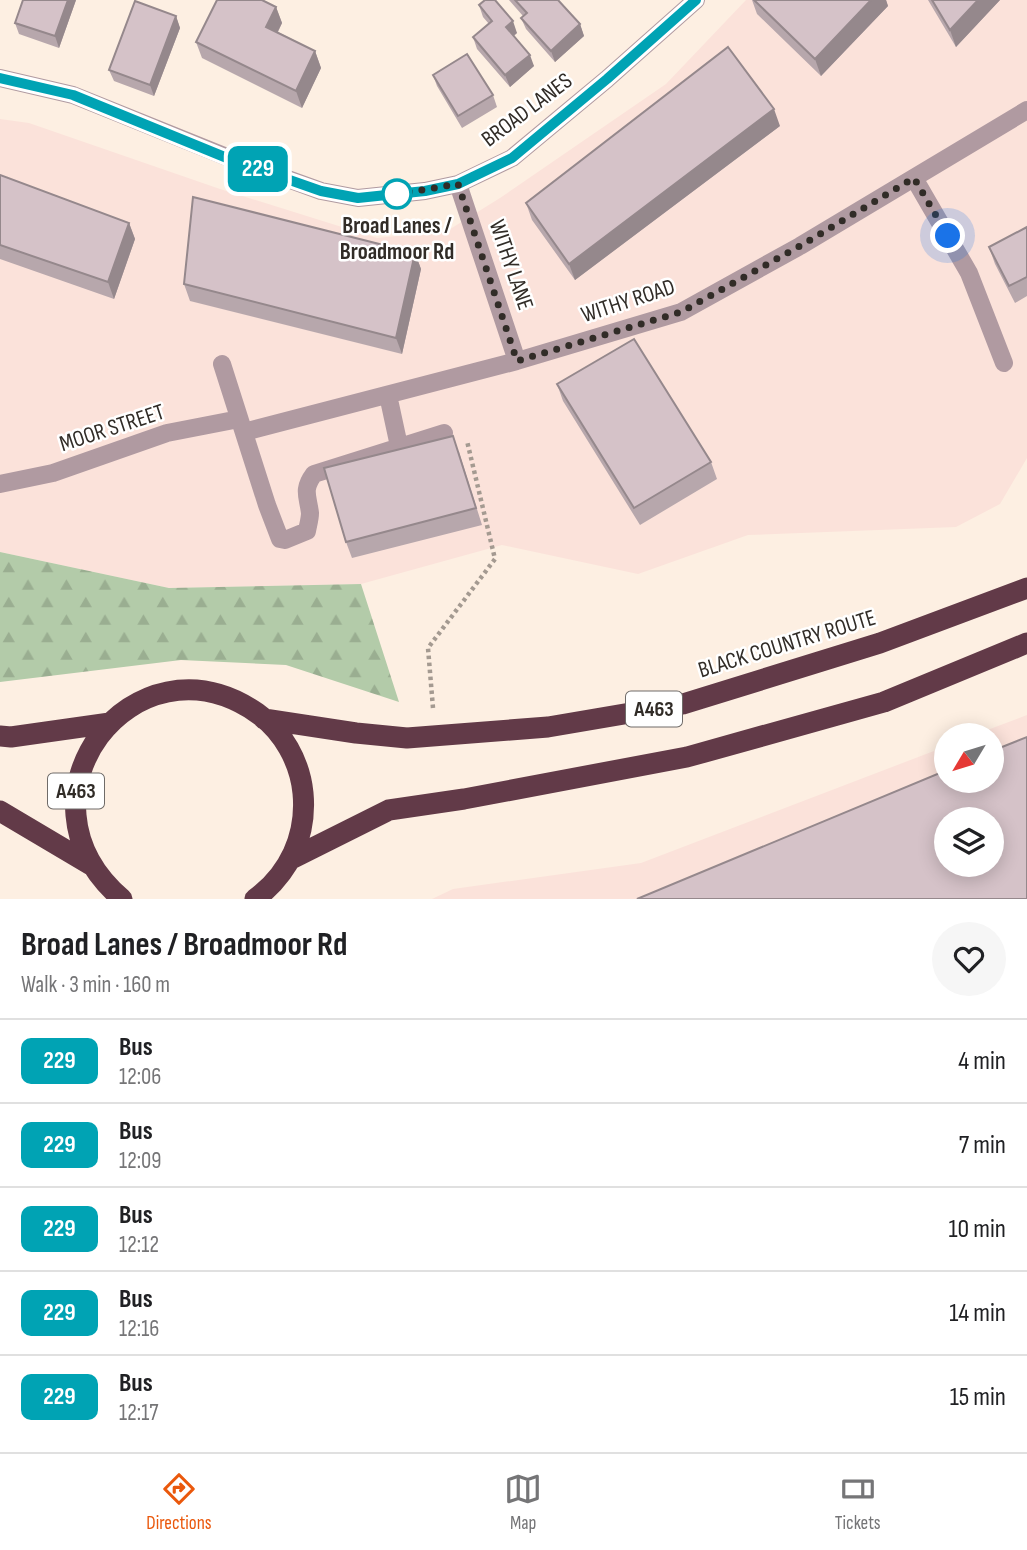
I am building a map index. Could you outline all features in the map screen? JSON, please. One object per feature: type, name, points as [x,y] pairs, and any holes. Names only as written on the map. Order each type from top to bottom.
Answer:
[{"type":"highway","name":"BLACK COUNTRY ROUTE","points":[[264,719],[407,738],[548,727],[683,704],[880,643],[1027,588]]},
{"type":"highway","name":"A463","points":[[291,859],[389,810],[464,799],[687,757],[884,702],[1027,643]]},
{"type":"highway","name":"A463","points":[[122,899],[91,865],[82,845],[76,824],[78,778],[85,758],[110,723],[130,706],[151,697],[185,691],[220,694],[244,704],[279,734],[294,759],[302,786],[304,807],[300,835],[281,876],[255,899]]},
{"type":"highway","name":"A463","points":[[0,736],[11,737],[110,723]]},
{"type":"highway","name":"A463","points":[[0,811],[91,865]]},
{"type":"street","name":"BROAD LANES","points":[[0,78],[73,95],[227,158],[321,191],[358,198],[425,191],[458,184],[512,158],[597,88],[696,0]]},
{"type":"street","name":"WITHY ROAD","points":[[242,426],[388,395],[517,361],[681,312],[800,246],[1027,110]]},
{"type":"street","points":[[914,178],[969,273],[1004,363]]},
{"type":"street","name":"WITHY LANE","points":[[458,184],[517,361]]},
{"type":"street","points":[[222,364],[280,539],[299,536],[307,531],[310,515],[306,495],[307,483],[314,474],[444,433]]},
{"type":"street","points":[[388,395],[399,446]]},
{"type":"street","name":"MOOR STREET","points":[[0,484],[52,473],[167,433],[242,426]]},
{"type":"path","points":[[433,708],[428,648],[495,559],[464,430]]},
{"type":"shaded area","points":[[746,0],[1027,0],[1027,458],[1000,504],[956,527],[748,535],[638,574],[502,545],[361,584],[169,588],[0,552],[0,119],[29,123],[220,189],[377,238],[447,231],[500,198],[666,84]]},
{"type":"shaded area","points":[[1027,715],[1027,899],[432,899],[453,889],[641,863],[934,751],[934,793],[1004,793],[1004,724]]},
{"type":"green space","points":[[0,552],[169,588],[361,584],[399,702],[286,665],[181,660],[0,682]]},
{"type":"building","points":[[23,0],[68,0],[55,36],[15,23]]},
{"type":"building","points":[[217,0],[262,0],[276,7],[266,27],[315,51],[296,91],[196,42]]},
{"type":"building","points":[[485,0],[495,0],[513,21],[506,27],[530,55],[505,75],[473,37],[492,21],[479,5]]},
{"type":"building","points":[[515,0],[558,0],[580,24],[551,51],[521,18],[527,13]]},
{"type":"building","points":[[754,0],[871,0],[815,59]]},
{"type":"building","points":[[932,0],[978,0],[950,30]]},
{"type":"building","points":[[135,1],[176,16],[150,85],[109,70]]},
{"type":"building","points":[[728,47],[774,109],[569,264],[526,203]]},
{"type":"building","points":[[467,54],[493,95],[458,116],[433,75]]},
{"type":"building","points":[[0,175],[129,223],[108,282],[0,245]]},
{"type":"building","points":[[193,197],[415,253],[396,338],[184,284]]},
{"type":"building","points":[[1027,227],[1027,277],[1009,286],[989,247]]},
{"type":"building","points":[[634,339],[711,462],[634,508],[557,384]]},
{"type":"building","points":[[453,436],[476,508],[346,542],[324,468]]},
{"type":"building","points":[[1027,737],[1027,899],[637,899],[934,775],[934,793],[1004,793],[1004,746]]},
{"type":"bus line","name":"229","points":[[0,78],[73,95],[227,158],[321,191],[358,198],[425,191],[458,184],[512,158],[696,0]]},
{"type":"place","name":"Broad Lanes / Broadmoor Rd","points":[[397,194]]},
{"type":"route","points":[[397,194],[458,184],[517,361],[681,312],[800,246],[914,178],[948,236]]}]
